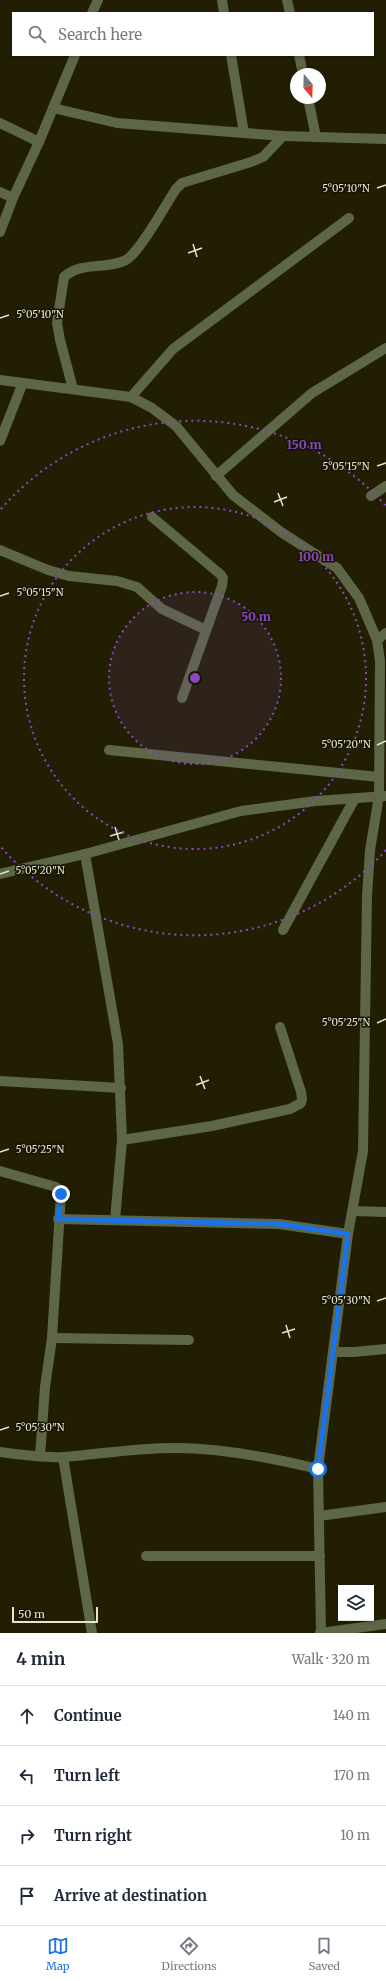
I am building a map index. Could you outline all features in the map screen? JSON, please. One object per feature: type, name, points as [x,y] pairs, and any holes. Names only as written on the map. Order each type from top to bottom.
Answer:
[{"type":"street","points":[[92,12],[98,0]]},
{"type":"street","points":[[222,0],[224,12]]},
{"type":"street","points":[[287,0],[290,12]]},
{"type":"street","points":[[0,232],[12,198],[40,142],[75,56]]},
{"type":"street","points":[[231,56],[244,133]]},
{"type":"street","points":[[299,56],[302,68]]},
{"type":"street","points":[[309,104],[316,137]]},
{"type":"street","points":[[53,108],[117,123],[283,136],[386,139]]},
{"type":"street","points":[[0,123],[40,142]]},
{"type":"street","points":[[73,389],[57,323],[64,277],[76,269],[125,261],[136,250],[176,189],[182,183],[263,157],[283,136]]},
{"type":"street","points":[[0,192],[12,198]]},
{"type":"street","points":[[131,397],[173,349],[349,218]]},
{"type":"street","points":[[216,476],[312,393],[386,348]]},
{"type":"street","points":[[0,380],[22,385],[73,389],[131,397],[152,408],[176,426],[233,495],[280,532],[338,568],[359,598],[377,640],[380,661],[379,777],[382,796],[370,850],[367,896],[363,1151],[348,1234],[318,1469],[321,1633],[386,1624]]},
{"type":"street","points":[[0,441],[22,385]]},
{"type":"street","points":[[372,496],[386,486]]},
{"type":"street","points":[[152,517],[223,578],[222,586],[182,698]]},
{"type":"street","points":[[0,550],[48,570],[69,576],[117,581],[137,587],[162,609],[206,630]]},
{"type":"street","points":[[377,640],[386,633]]},
{"type":"street","points":[[109,750],[379,777]]},
{"type":"street","points":[[0,874],[85,854],[241,811],[382,796]]},
{"type":"street","points":[[283,930],[355,798]]},
{"type":"street","points":[[85,854],[118,1044],[122,1140],[116,1220]]},
{"type":"street","points":[[122,1140],[212,1126],[290,1109],[301,1103],[301,1092],[280,1027]]},
{"type":"street","points":[[0,1081],[121,1088]]},
{"type":"street","points":[[0,1171],[56,1187],[61,1194],[58,1219],[52,1338],[45,1387],[40,1456]]},
{"type":"street","points":[[352,1211],[386,1212]]},
{"type":"street","points":[[58,1219],[279,1224],[348,1234]]},
{"type":"street","points":[[52,1338],[189,1340]]},
{"type":"street","points":[[333,1352],[386,1349]]},
{"type":"street","points":[[0,1452],[25,1456],[63,1457],[102,1452],[180,1448],[254,1455],[318,1469]]},
{"type":"street","points":[[63,1457],[92,1633]]},
{"type":"street","points":[[319,1516],[386,1507]]},
{"type":"street","points":[[146,1556],[320,1556]]},
{"type":"route","points":[[61,1194],[58,1219],[279,1224],[348,1234],[318,1469]]}]
